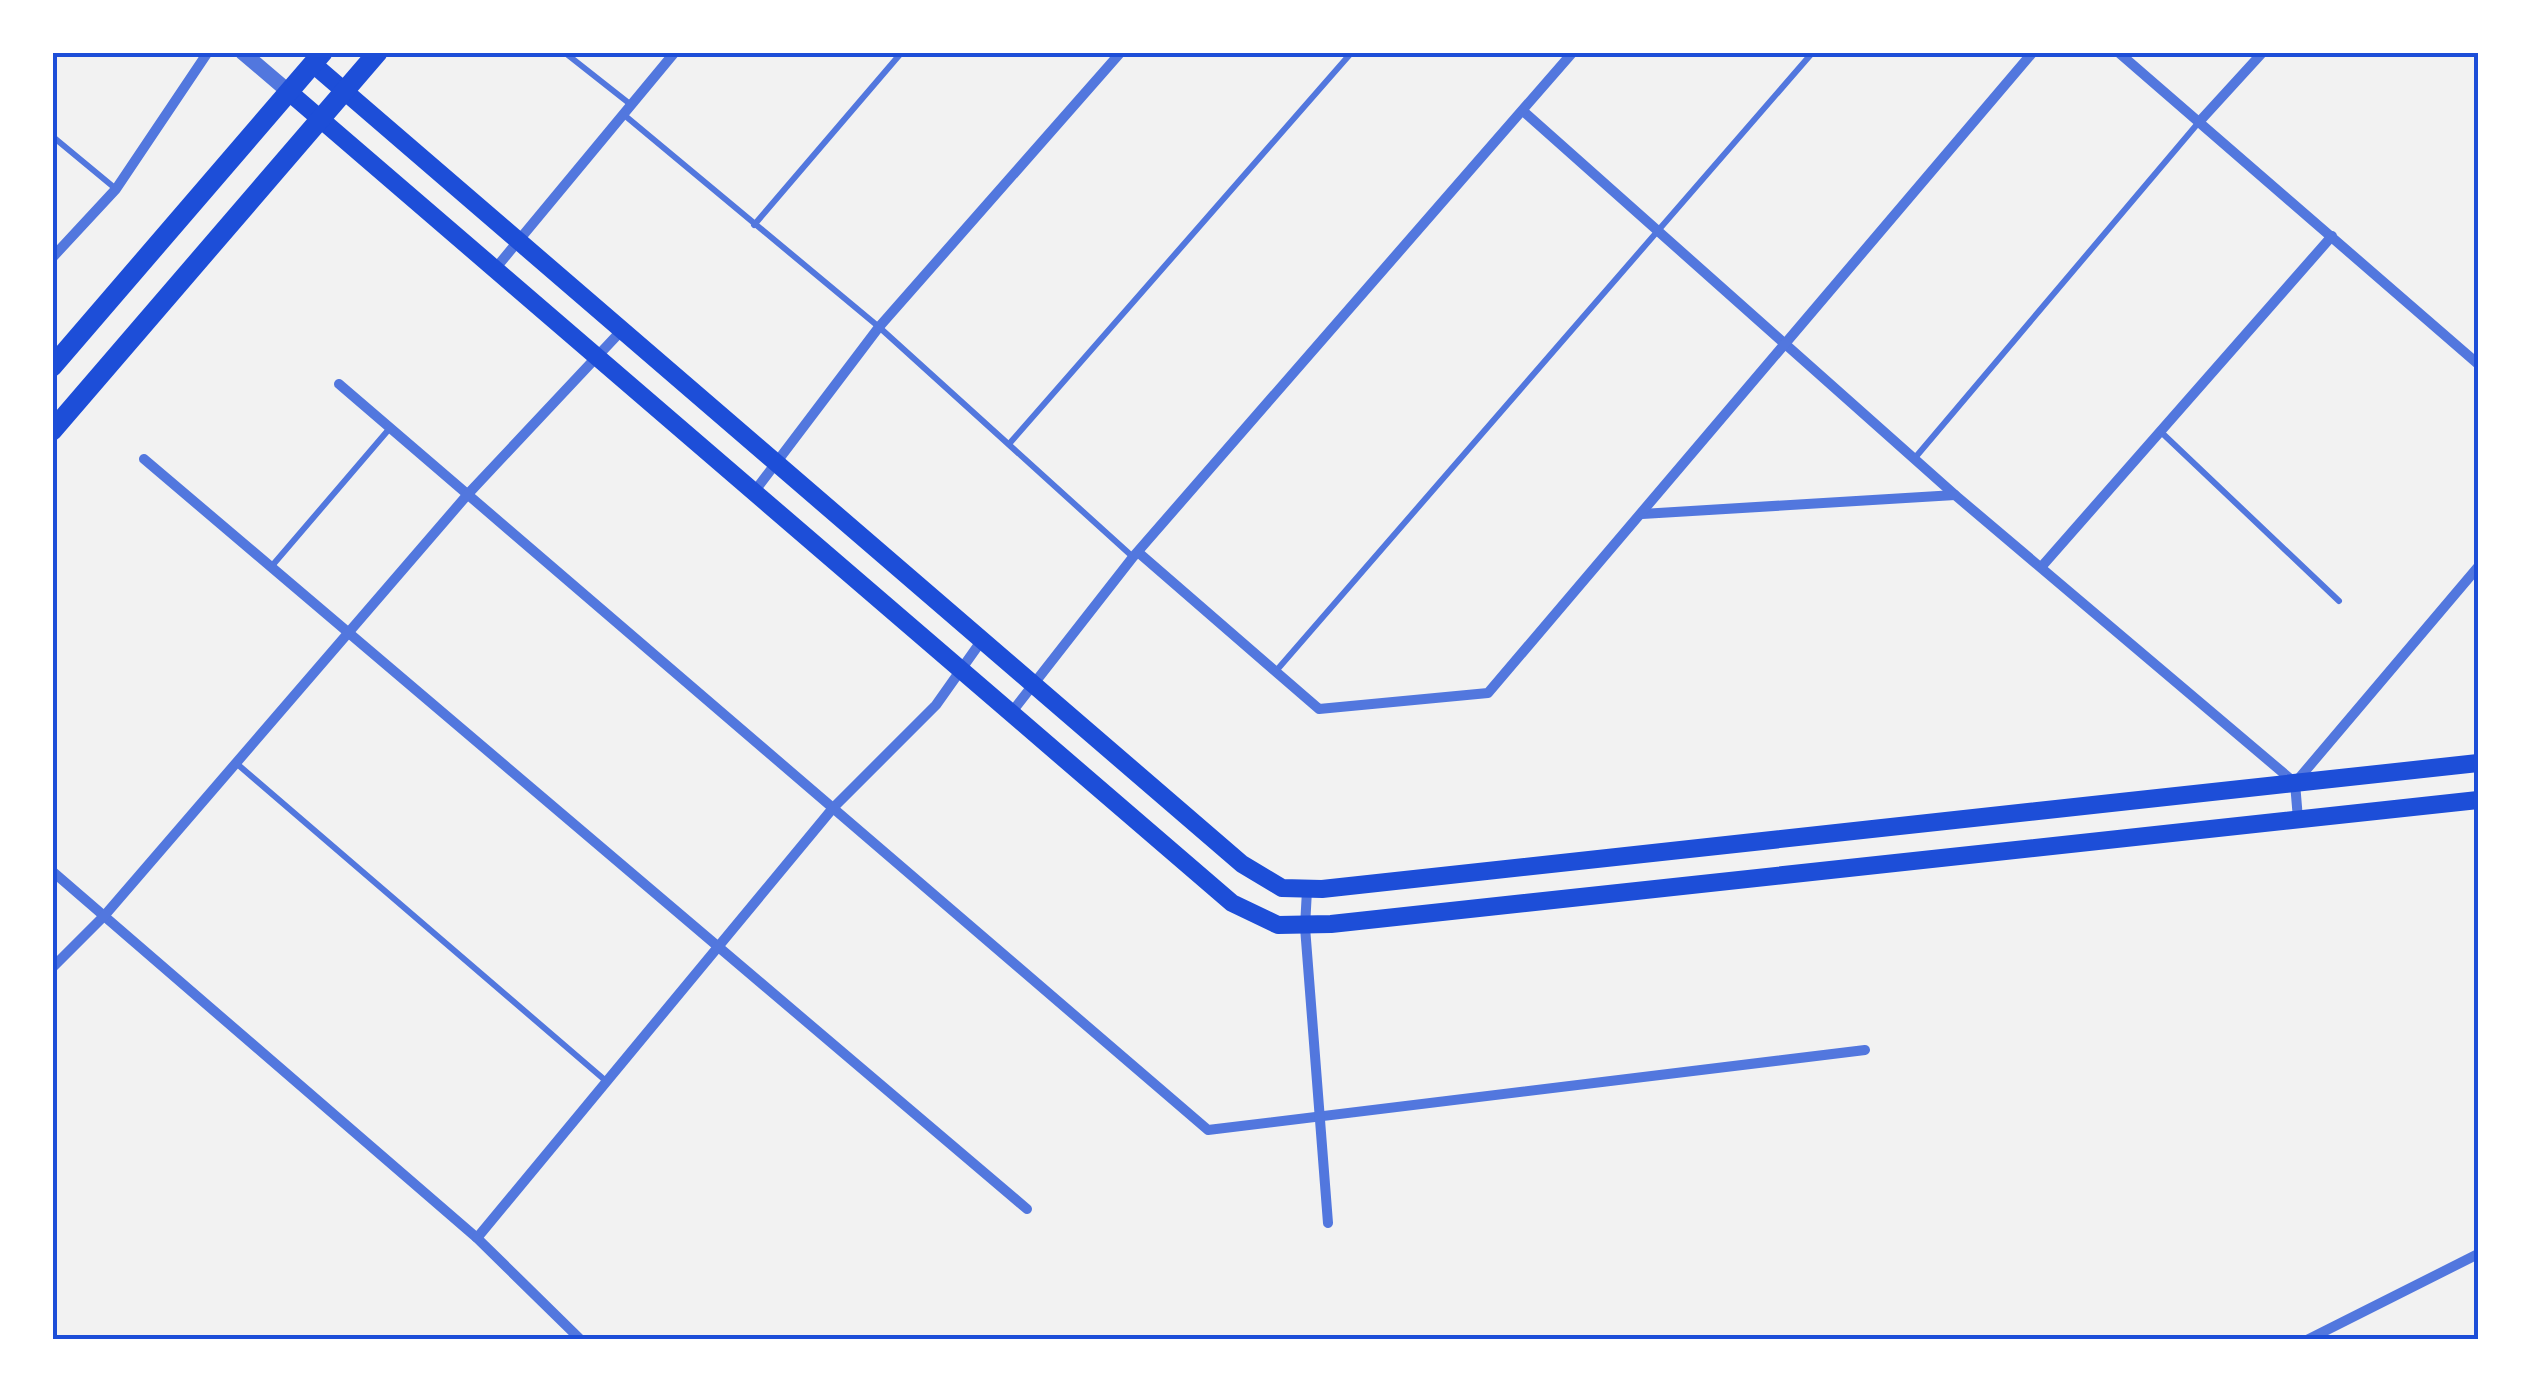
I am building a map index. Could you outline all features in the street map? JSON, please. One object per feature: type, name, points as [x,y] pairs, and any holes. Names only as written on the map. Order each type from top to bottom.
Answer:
[{"type":"main road","points":[[52,431],[378,52]]},
{"type":"main road","points":[[52,367],[289,92],[312,56],[345,91],[777,464],[1242,864],[1272,884],[1307,890],[2478,763]]},
{"type":"main road","points":[[289,92],[1232,903],[1264,922],[1305,926],[2478,800]]},
{"type":"street","points":[[52,258],[116,189],[208,52]]},
{"type":"street","points":[[242,52],[289,92]]},
{"type":"street","points":[[495,269],[675,52]]},
{"type":"street","points":[[754,493],[879,327],[1121,52]]},
{"type":"street","points":[[1010,714],[1136,555],[1573,52]]},
{"type":"street","points":[[1136,555],[1319,709],[1488,693],[2033,52]]},
{"type":"street","points":[[2118,52],[2478,364]]},
{"type":"street","points":[[2199,122],[2263,52]]},
{"type":"street","points":[[1523,111],[1955,495],[2295,783],[2298,819]]},
{"type":"street","points":[[2042,565],[2332,236]]},
{"type":"street","points":[[52,968],[105,915],[468,494],[622,330]]},
{"type":"street","points":[[338,384],[1208,1130],[1865,1050]]},
{"type":"street","points":[[144,459],[1027,1209]]},
{"type":"street","points":[[1642,514],[1955,495]]},
{"type":"street","points":[[2295,783],[2478,566]]},
{"type":"street","points":[[477,1238],[833,808],[936,705],[982,640]]},
{"type":"street","points":[[52,871],[477,1238],[581,1340]]},
{"type":"street","points":[[1307,890],[1305,926],[1328,1223]]},
{"type":"street","points":[[2307,1340],[2478,1254]]},
{"type":"lane","points":[[564,52],[754,225],[879,327],[1136,555]]},
{"type":"lane","points":[[754,225],[902,52]]},
{"type":"lane","points":[[1008,444],[1352,52]]},
{"type":"lane","points":[[1276,672],[1813,52]]},
{"type":"lane","points":[[1914,458],[2199,122]]},
{"type":"lane","points":[[52,136],[116,189]]},
{"type":"lane","points":[[270,567],[390,428]]},
{"type":"lane","points":[[2160,432],[2339,600]]},
{"type":"lane","points":[[236,763],[606,1081]]}]
